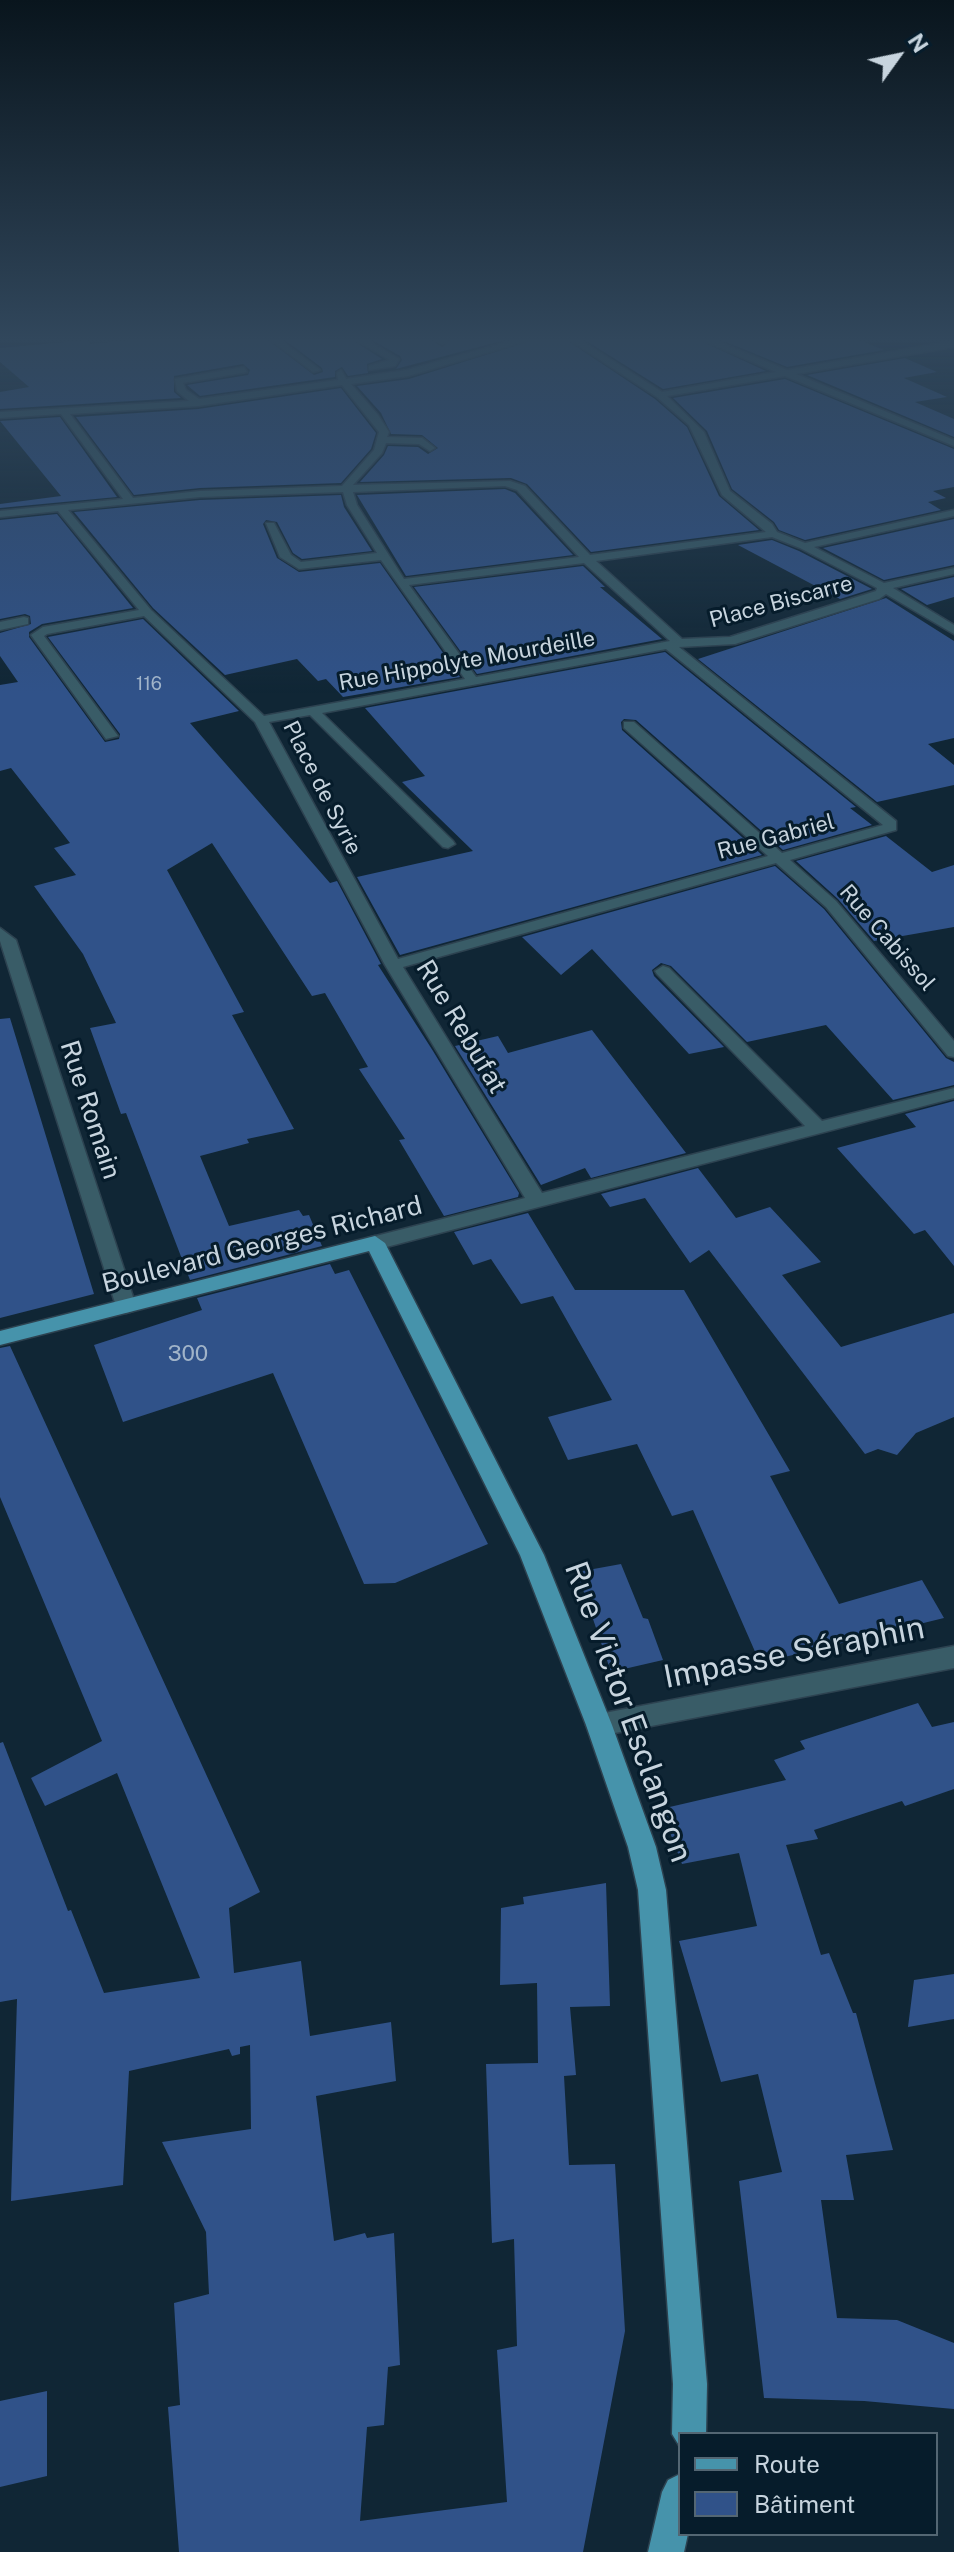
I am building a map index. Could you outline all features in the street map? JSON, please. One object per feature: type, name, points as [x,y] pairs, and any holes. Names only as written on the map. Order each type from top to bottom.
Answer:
[{"type":"main road","name":"Boulevard Georges Richard","points":[[0,1338],[375,1243]]},
{"type":"main road","name":"Rue Victor Esclangon","points":[[375,1243],[532,1555],[599,1725],[642,1847],[652,1890],[690,2384],[689,2432]]},
{"type":"main road","points":[[666,2552],[678,2501]]},
{"type":"street","points":[[97,456],[129,500]]},
{"type":"street","points":[[346,487],[374,456]]},
{"type":"street","points":[[709,456],[726,493],[768,526],[773,534]]},
{"type":"street","points":[[0,514],[129,500],[346,487],[513,484],[521,488],[587,559]]},
{"type":"street","points":[[346,487],[359,519],[383,556],[472,680]]},
{"type":"street","points":[[360,487],[382,492],[439,489]]},
{"type":"street","name":"Place de Syrie","points":[[60,507],[147,612],[261,720],[343,876]]},
{"type":"street","points":[[804,546],[954,513]]},
{"type":"street","points":[[270,525],[286,557],[299,566],[383,556]]},
{"type":"street","name":"Place Biscarre","points":[[773,534],[804,546],[883,587],[875,597],[731,641],[674,644],[587,559],[773,534]]},
{"type":"street","points":[[401,583],[587,559]]},
{"type":"street","points":[[883,587],[954,571]]},
{"type":"street","points":[[883,587],[954,630]]},
{"type":"street","points":[[111,736],[37,635],[43,631],[147,612]]},
{"type":"street","points":[[0,626],[24,621]]},
{"type":"street","name":"Rue Hippolyte Mourdeille","points":[[261,720],[674,644]]},
{"type":"street","name":"Rue Gabriel","points":[[393,965],[886,830],[891,824],[674,644]]},
{"type":"street","name":"Place de Syrie","points":[[312,710],[448,844]]},
{"type":"street","name":"Rue Cabissol","points":[[629,725],[845,918],[954,1052]]},
{"type":"street","name":"Rue Rebufat","points":[[343,876],[393,965],[538,1203]]},
{"type":"street","name":"Rue Romain","points":[[0,933],[8,940],[126,1306]]},
{"type":"street","points":[[663,971],[819,1129]]},
{"type":"street","name":"Boulevard Georges Richard","points":[[375,1243],[954,1093]]},
{"type":"street","name":"Impasse Séraphin","points":[[599,1725],[954,1657]]},
{"type":"building","points":[[29,456],[88,456],[117,497],[0,508],[0,504],[61,496]]},
{"type":"building","points":[[105,456],[365,456],[341,483],[200,488],[134,495]]},
{"type":"building","points":[[383,456],[700,456],[719,496],[759,530],[591,552],[527,484],[511,478],[360,482]]},
{"type":"building","points":[[718,456],[954,456],[954,487],[933,491],[946,498],[928,502],[941,510],[805,540],[779,530],[774,522],[732,489]]},
{"type":"building","points":[[505,489],[515,493],[573,555],[406,576],[357,495]]},
{"type":"building","points":[[341,495],[344,507],[372,551],[302,559],[293,553],[277,522],[266,520],[263,524],[277,558],[299,572],[380,563],[460,677],[343,697],[326,679],[318,681],[297,659],[225,675],[153,608],[74,512],[200,500]]},
{"type":"building","points":[[57,514],[133,608],[42,624],[29,632],[29,637],[105,742],[119,739],[120,734],[48,637],[143,619],[239,711],[190,723],[330,883],[337,881],[381,964],[378,965],[519,1193],[518,1197],[444,1216],[399,1140],[405,1139],[359,1069],[368,1067],[325,993],[312,996],[212,843],[167,870],[244,1012],[232,1015],[294,1129],[247,1139],[249,1143],[200,1156],[229,1226],[299,1210],[303,1216],[309,1215],[322,1246],[190,1280],[126,1113],[121,1114],[90,1028],[116,1023],[83,954],[34,886],[76,875],[54,848],[70,843],[11,768],[0,771],[0,685],[18,682],[0,656],[0,633],[31,624],[30,616],[25,614],[0,619],[0,520]]},
{"type":"building","points":[[954,519],[954,565],[884,580],[823,548]]},
{"type":"building","points":[[772,540],[872,589],[840,599],[738,545]]},
{"type":"building","points":[[583,566],[605,587],[600,587],[662,639],[477,674],[414,587]]},
{"type":"building","points":[[954,577],[954,597],[927,605],[901,589]]},
{"type":"building","points":[[886,598],[954,641],[954,738],[928,744],[954,765],[954,785],[877,802],[698,659]]},
{"type":"building","points":[[665,652],[856,807],[850,808],[872,825],[783,850],[636,720],[624,719],[621,722],[622,730],[762,855],[400,955],[357,877],[473,851],[402,782],[425,776],[365,708]]},
{"type":"building","points":[[886,836],[932,872],[954,865],[954,927],[874,941],[838,899],[796,861]]},
{"type":"building","points":[[775,866],[824,909],[946,1058],[954,1062],[954,1085],[893,1100],[826,1025],[747,1042],[671,966],[661,963],[652,970],[654,976],[724,1047],[689,1054],[592,949],[561,975],[522,937]]},
{"type":"building","points":[[10,1018],[94,1294],[0,1318],[0,1019]]},
{"type":"building","points":[[592,1030],[686,1153],[591,1178],[585,1168],[541,1185],[455,1046],[498,1036],[508,1053]]},
{"type":"building","points":[[954,1101],[954,1266],[925,1230],[914,1234],[837,1148],[916,1127],[905,1114]]},
{"type":"building","points":[[698,1168],[736,1218],[770,1207],[821,1262],[782,1275],[841,1347],[954,1313],[954,1417],[916,1433],[897,1455],[878,1449],[865,1454],[709,1250],[690,1263],[645,1198],[610,1207],[601,1194]]},
{"type":"building","points":[[528,1213],[575,1290],[684,1290],[790,1471],[770,1476],[839,1604],[922,1580],[944,1618],[760,1663],[693,1510],[672,1516],[637,1444],[568,1460],[548,1417],[612,1400],[553,1296],[521,1304],[491,1259],[473,1265],[454,1232]]},
{"type":"building","points":[[330,1264],[335,1274],[349,1270],[488,1544],[395,1583],[364,1584],[273,1373],[123,1422],[94,1345],[202,1310],[197,1298]]},
{"type":"building","points":[[10,1346],[260,1892],[229,1908],[234,1973],[301,1961],[310,2036],[391,2022],[396,2081],[316,2096],[334,2241],[365,2233],[367,2238],[394,2233],[400,2365],[388,2367],[384,2425],[367,2427],[360,2521],[507,2502],[497,2350],[517,2346],[514,2239],[492,2243],[486,2064],[538,2063],[537,1983],[500,1985],[501,1908],[524,1904],[523,1897],[606,1883],[610,2006],[570,2007],[576,2075],[564,2076],[569,2165],[615,2164],[625,2331],[583,2552],[179,2552],[168,2407],[180,2405],[174,2303],[209,2294],[206,2232],[162,2142],[251,2129],[250,2045],[240,2047],[240,2054],[232,2056],[229,2049],[129,2071],[123,2185],[11,2201],[17,1999],[0,2002],[0,1743],[3,1742],[68,1911],[71,1910],[104,1993],[200,1978],[117,1773],[45,1806],[31,1778],[102,1741],[0,1497],[0,1348]]},
{"type":"building","points":[[621,1564],[643,1618],[648,1619],[663,1660],[611,1672],[577,1572]]},
{"type":"building","points":[[918,1703],[932,1727],[954,1722],[954,1789],[905,1806],[902,1801],[814,1830],[818,1839],[786,1845],[821,1955],[829,1953],[853,2013],[856,2013],[893,2150],[846,2155],[854,2200],[821,2200],[837,2318],[897,2320],[954,2343],[954,2409],[864,2401],[764,2398],[739,2181],[782,2172],[758,2074],[721,2082],[679,1941],[757,1926],[739,1853],[682,1864],[661,1809],[786,1780],[774,1760],[805,1749],[800,1741]]},
{"type":"building","points":[[954,1974],[954,2019],[908,2027],[914,1980]]},
{"type":"building","points":[[47,2391],[47,2476],[0,2487],[0,2401]]}]
